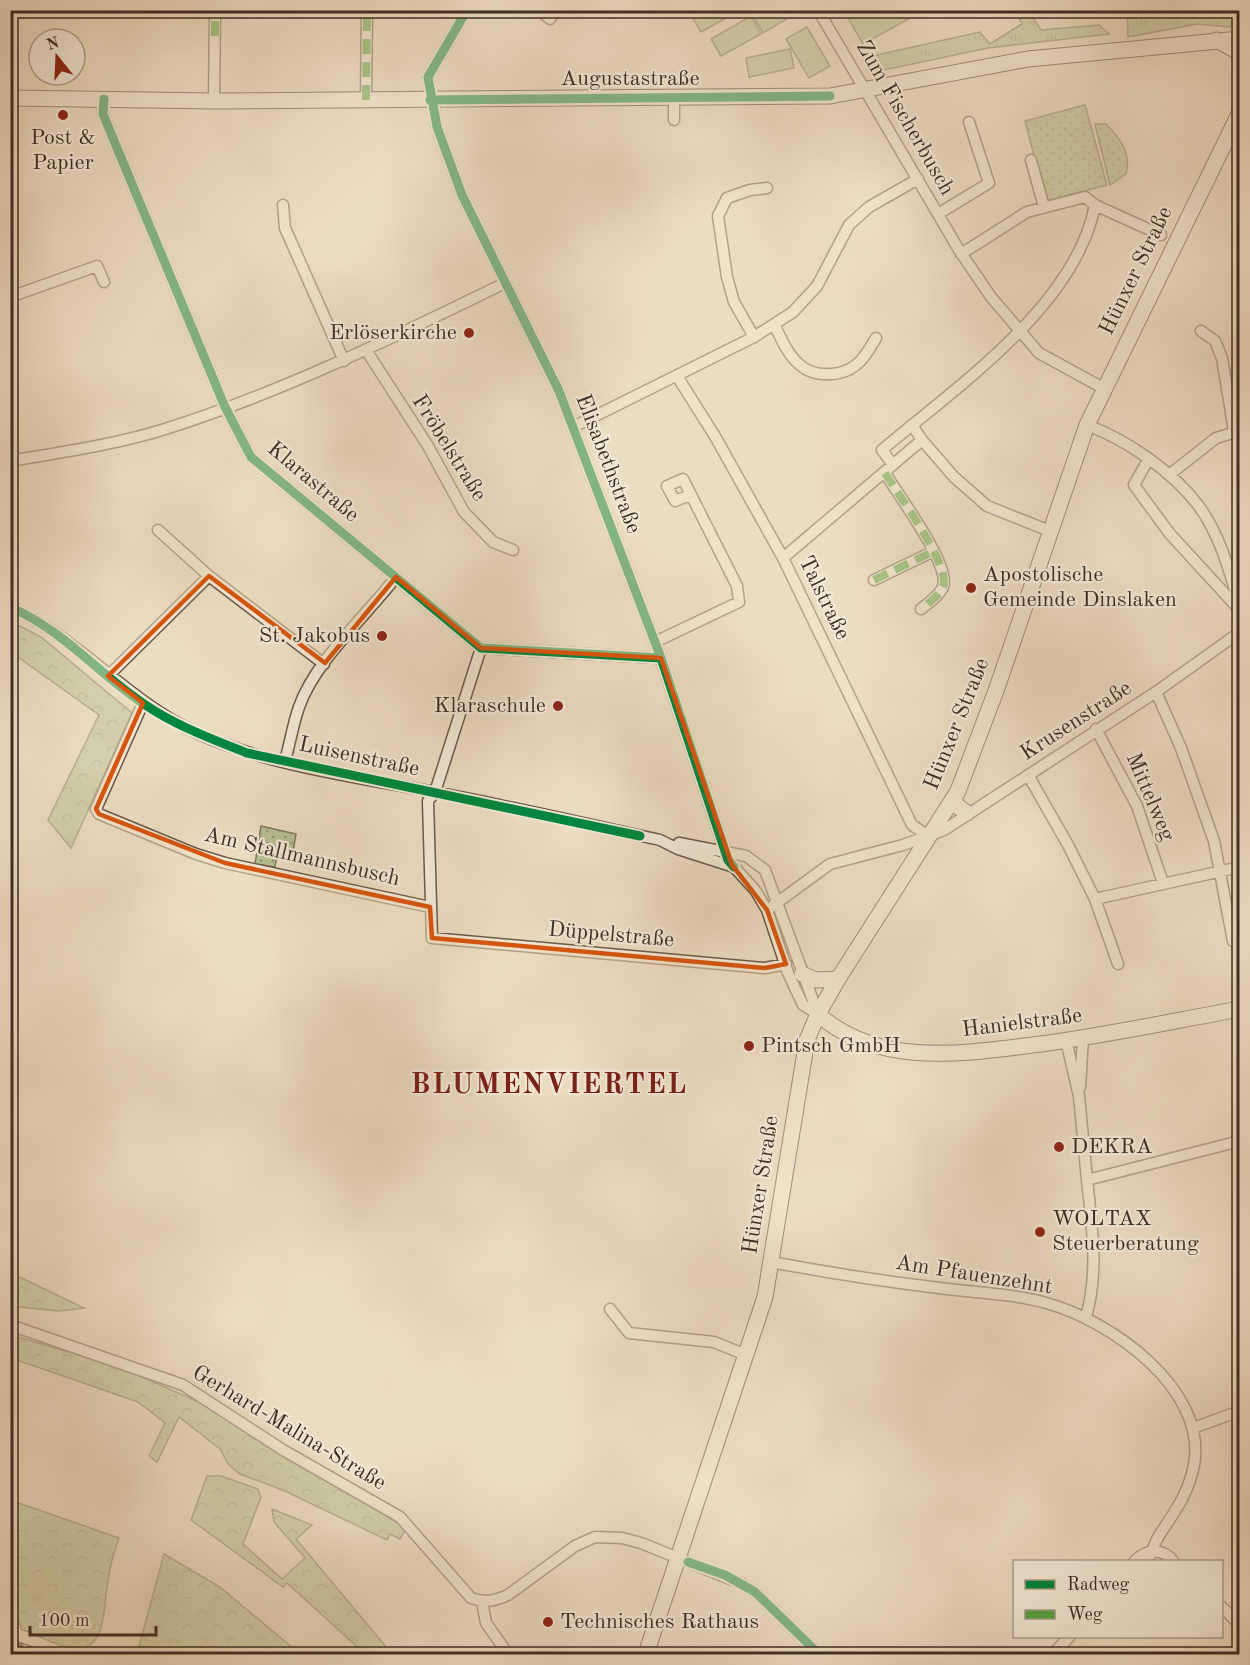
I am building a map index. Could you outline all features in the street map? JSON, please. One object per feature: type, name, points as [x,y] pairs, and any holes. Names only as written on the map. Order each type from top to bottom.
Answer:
[{"type":"main road","name":"Augustastraße","points":[[10,98],[214,101],[830,96],[867,91],[1028,59],[1239,39]]},
{"type":"main road","points":[[1217,40],[1239,53]]},
{"type":"main road","name":"Hünxer Straße","points":[[646,1654],[765,1297],[807,1040],[818,1014],[838,979],[954,797],[997,688],[1087,425],[1239,112]]},
{"type":"main road","points":[[954,797],[957,806],[967,813]]},
{"type":"main road","points":[[802,974],[816,980],[838,979]]},
{"type":"main road","name":"Hanielstraße","points":[[818,1014],[833,1027],[863,1041],[915,1053],[951,1054],[1083,1038],[1239,1009]]},
{"type":"street","points":[[214,101],[215,10]]},
{"type":"street","points":[[366,100],[367,10]]},
{"type":"street","name":"Elisabethstraße","points":[[467,10],[431,67],[428,77],[430,100],[462,195],[559,391],[661,658],[728,852]]},
{"type":"street","points":[[539,10],[550,19],[556,10]]},
{"type":"street","name":"Zum Fischerbusch","points":[[818,10],[961,254],[991,297],[1039,353],[1103,388]]},
{"type":"street","name":"Klarastraße","points":[[104,99],[103,114],[106,122],[225,407],[251,457],[481,648]]},
{"type":"street","points":[[674,99],[674,120]]},
{"type":"street","name":"Zum Fischerbusch","points":[[938,214],[989,183],[969,122]]},
{"type":"street","points":[[1031,160],[1044,207]]},
{"type":"street","points":[[573,427],[754,337],[793,312],[817,286],[849,225],[869,207],[918,179]]},
{"type":"street","points":[[754,337],[734,302],[726,278],[718,216],[727,198],[750,190],[767,188]]},
{"type":"street","points":[[961,254],[1027,212],[1085,197],[1095,205],[1161,235]]},
{"type":"street","points":[[283,205],[285,228],[344,361]]},
{"type":"street","points":[[921,609],[941,591],[944,583],[942,571],[915,515],[900,498],[882,450],[1020,332],[1067,272],[1091,226],[1095,205]]},
{"type":"street","points":[[10,297],[98,266],[104,282]]},
{"type":"street","points":[[10,460],[123,440],[164,429],[344,361],[506,283]]},
{"type":"street","points":[[774,324],[786,349],[800,366],[819,374],[837,373],[855,366],[866,355],[876,338]]},
{"type":"street","points":[[1169,475],[1215,438],[1237,431],[1222,358],[1215,341],[1201,331]]},
{"type":"street","name":"Fröbelstraße","points":[[366,350],[428,446],[464,512],[493,543],[513,550]]},
{"type":"street","name":"Talstraße","points":[[677,376],[716,438],[783,558],[912,825]]},
{"type":"street","points":[[912,425],[954,477],[987,506],[1050,531]]},
{"type":"street","points":[[1087,425],[1148,460],[1169,475],[1198,505],[1217,539],[1239,608]]},
{"type":"street","points":[[783,558],[922,440]]},
{"type":"street","points":[[1148,460],[1134,485],[1170,534],[1239,608]]},
{"type":"street","points":[[655,642],[739,602],[737,586],[690,495]]},
{"type":"street","points":[[158,530],[209,576],[324,664]]},
{"type":"street","points":[[874,579],[932,552]]},
{"type":"street","points":[[108,676],[209,576]]},
{"type":"street","points":[[285,761],[299,706],[324,664],[396,577]]},
{"type":"street","name":"Luisenstraße","points":[[10,607],[39,620],[63,636],[144,704],[198,734],[247,753],[640,836],[746,856],[765,870],[818,1014]]},
{"type":"street","name":"Krusenstraße","points":[[930,837],[1156,692],[1239,632]]},
{"type":"street","points":[[430,907],[428,801],[435,792],[481,648],[661,658]]},
{"type":"street","name":"Mittelweg","points":[[1156,692],[1182,748],[1214,841],[1233,941]]},
{"type":"street","name":"Am Stallmannsbusch","points":[[144,704],[96,809],[99,814],[186,850],[225,863],[430,907]]},
{"type":"street","name":"Mittelweg","points":[[1096,729],[1137,806],[1163,883]]},
{"type":"street","points":[[1028,775],[1068,845],[1095,899],[1118,964]]},
{"type":"street","points":[[912,825],[930,837]]},
{"type":"street","points":[[903,845],[912,833],[912,825]]},
{"type":"street","points":[[767,910],[830,864],[930,837]]},
{"type":"street","name":"Luisenstraße","points":[[660,840],[678,849],[734,867]]},
{"type":"street","name":"Luisenstraße","points":[[728,852],[728,860],[755,890],[767,910],[803,1005],[818,1014]]},
{"type":"street","points":[[1095,899],[1221,869],[1239,867]]},
{"type":"street","name":"Düppelstraße","points":[[430,907],[432,938],[765,968],[786,964]]},
{"type":"street","points":[[1079,1096],[1083,1038]]},
{"type":"street","points":[[1066,1040],[1079,1096],[1095,1258],[1093,1292],[1086,1317]]},
{"type":"street","points":[[1087,1180],[1239,1141]]},
{"type":"street","name":"Am Pfauenzehnt","points":[[771,1262],[893,1282],[1032,1300],[1086,1317],[1107,1328],[1139,1352],[1178,1397],[1192,1428]]},
{"type":"street","points":[[610,1309],[629,1333],[714,1342],[746,1355]]},
{"type":"street","name":"Gerhard-Malina-Straße","points":[[10,1325],[183,1385],[283,1450],[400,1517],[461,1590],[471,1598],[482,1602]]},
{"type":"street","points":[[1147,1560],[1154,1551],[1158,1536],[1186,1496],[1194,1463],[1192,1428],[1239,1411]]},
{"type":"street","points":[[508,1654],[486,1623],[482,1602],[496,1600],[508,1594],[588,1539],[622,1538],[725,1575],[754,1592],[819,1654]]},
{"type":"street","points":[[1154,1551],[1160,1560]]},
{"type":"street","points":[[1136,1560],[1141,1554],[1154,1551],[1167,1554],[1172,1560]]},
{"type":"street","points":[[1223,1609],[1239,1625]]},
{"type":"street","points":[[1053,1654],[1068,1638]]},
{"type":"highlighted area","points":[[209,576],[325,663],[396,577],[481,648],[661,658],[732,865],[767,910],[786,964],[765,968],[432,938],[430,907],[225,863],[99,814],[96,809],[143,703],[108,676]]},
{"type":"green space","points":[[762,10],[800,11],[763,33],[753,16]]},
{"type":"green space","points":[[1127,10],[1235,11],[1235,21],[1229,27],[1197,24],[1128,37]]},
{"type":"green space","points":[[689,11],[739,11],[701,32]]},
{"type":"green space","points":[[844,11],[923,11],[863,44]]},
{"type":"green space","points":[[1015,11],[1029,11],[1041,30],[1099,25],[1109,34],[988,48],[870,73],[863,58],[980,32],[990,44],[1022,24]]},
{"type":"green space","points":[[751,16],[761,34],[721,56],[711,39]]},
{"type":"green space","points":[[807,27],[830,66],[809,78],[786,39]]},
{"type":"green space","points":[[790,49],[794,68],[749,77],[746,58]]},
{"type":"green space","points":[[1085,105],[1107,185],[1046,201],[1025,121]]},
{"type":"green space","points":[[1095,124],[1106,124],[1120,140],[1126,153],[1126,174],[1110,185]]},
{"type":"green space","points":[[10,621],[41,637],[132,713],[71,848],[48,820],[99,715],[11,652]]},
{"type":"green space","points":[[261,826],[296,834],[292,857],[277,855],[275,867],[255,864]]},
{"type":"green space","points":[[11,1273],[84,1308],[59,1311],[11,1306]]},
{"type":"green space","points":[[11,1335],[117,1366],[201,1403],[406,1528],[400,1539],[390,1534],[387,1540],[285,1491],[240,1474],[228,1464],[220,1449],[179,1417],[157,1462],[149,1456],[165,1423],[138,1402],[11,1358]]},
{"type":"green space","points":[[207,1476],[221,1476],[258,1489],[261,1497],[243,1544],[282,1579],[305,1558],[274,1522],[272,1509],[312,1525],[296,1539],[392,1654],[365,1654],[287,1583],[283,1587],[191,1520]]},
{"type":"green space","points":[[10,1500],[119,1538],[110,1568],[102,1624],[99,1634],[87,1646],[78,1648],[63,1646],[21,1629],[11,1585]]},
{"type":"green space","points":[[164,1554],[220,1587],[300,1654],[137,1654]]},
{"type":"railway","points":[[10,1641],[49,1654]]},
{"type":"marked path","points":[[215,10],[215,36]]},
{"type":"marked path","points":[[366,100],[367,10]]},
{"type":"marked path","points":[[885,473],[929,542],[942,571],[944,582],[941,590],[921,609]]},
{"type":"marked path","points":[[874,580],[932,552]]},
{"type":"cycle path","points":[[467,10],[428,77],[437,127],[462,195],[559,391],[661,658],[728,860],[734,867]]},
{"type":"cycle path","points":[[430,100],[830,96]]},
{"type":"cycle path","points":[[104,99],[103,114],[225,407],[251,457],[481,648],[661,658]]},
{"type":"cycle path","points":[[10,607],[48,628],[126,691],[156,712],[194,732],[247,753],[640,836]]},
{"type":"cycle path","points":[[688,1562],[725,1575],[755,1592],[819,1654]]},
{"type":"place","name":"Post & Papier","points":[[63,115]]},
{"type":"place","name":"Erlöserkirche","points":[[469,333]]},
{"type":"place","name":"Apostolische Gemeinde Dinslaken","points":[[971,588]]},
{"type":"place","name":"St. Jakobus","points":[[382,636]]},
{"type":"place","name":"Klaraschule","points":[[558,706]]},
{"type":"place","name":"Pintsch GmbH","points":[[749,1046]]},
{"type":"place","name":"DEKRA","points":[[1059,1147]]},
{"type":"place","name":"WOLTAX Steuerberatung","points":[[1040,1232]]},
{"type":"place","name":"Technisches Rathaus","points":[[548,1622]]},
{"type":"district","name":"BLUMENVIERTEL","points":[[549,1086]]}]
